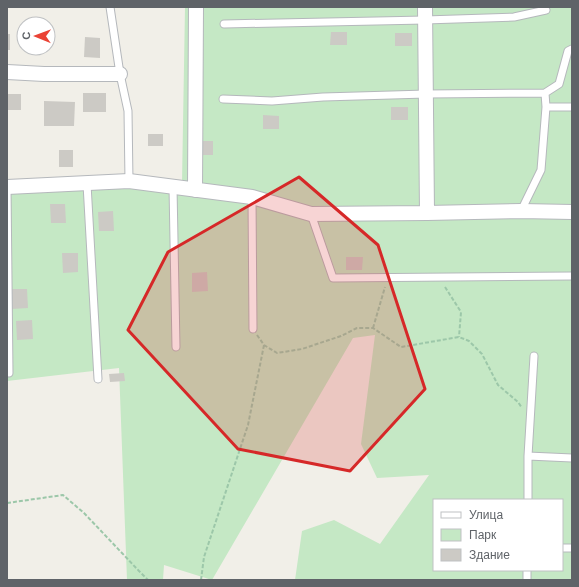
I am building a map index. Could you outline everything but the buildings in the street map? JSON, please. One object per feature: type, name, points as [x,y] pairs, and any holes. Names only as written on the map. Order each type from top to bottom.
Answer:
[{"type":"street","points":[[195,190],[196,7]]},
{"type":"street","points":[[425,13],[427,213]]},
{"type":"street","points":[[7,72],[44,74],[120,74]]},
{"type":"street","points":[[7,187],[129,181],[252,197],[311,214],[521,211],[572,212]]},
{"type":"lane","points":[[110,7],[120,74],[128,111],[129,181]]},
{"type":"lane","points":[[224,24],[425,13],[514,17],[546,10]]},
{"type":"lane","points":[[223,99],[272,101],[426,94],[545,93],[559,84],[568,51],[572,50]]},
{"type":"lane","points":[[521,211],[541,170],[546,107],[545,93]]},
{"type":"lane","points":[[546,107],[572,106]]},
{"type":"lane","points":[[88,184],[98,379]]},
{"type":"lane","points":[[7,187],[9,373]]},
{"type":"lane","points":[[173,187],[176,347]]},
{"type":"lane","points":[[252,197],[253,329]]},
{"type":"lane","points":[[311,214],[332,278],[572,276]]},
{"type":"lane","points":[[528,499],[528,456],[534,356]]},
{"type":"lane","points":[[528,456],[572,458]]},
{"type":"path","points":[[439,277],[460,312],[459,337]]},
{"type":"path","points":[[373,328],[388,278]]},
{"type":"path","points":[[253,329],[264,345],[277,353],[302,349],[341,336],[357,328],[373,328],[401,347],[459,337],[468,341],[482,354],[498,385],[518,402],[530,421]]},
{"type":"path","points":[[201,580],[204,557],[248,425],[264,345]]},
{"type":"path","points":[[7,503],[63,495],[84,513],[148,580]]},
{"type":"highlighted area","points":[[299,177],[378,245],[425,389],[350,471],[238,449],[128,330],[168,252]]},
{"type":"green space","points":[[185,7],[572,7],[572,580],[295,580],[302,531],[334,520],[380,544],[429,475],[377,478],[361,444],[375,335],[353,338],[212,580],[164,565],[163,580],[127,580],[119,368],[7,381],[7,190],[182,183]]}]
